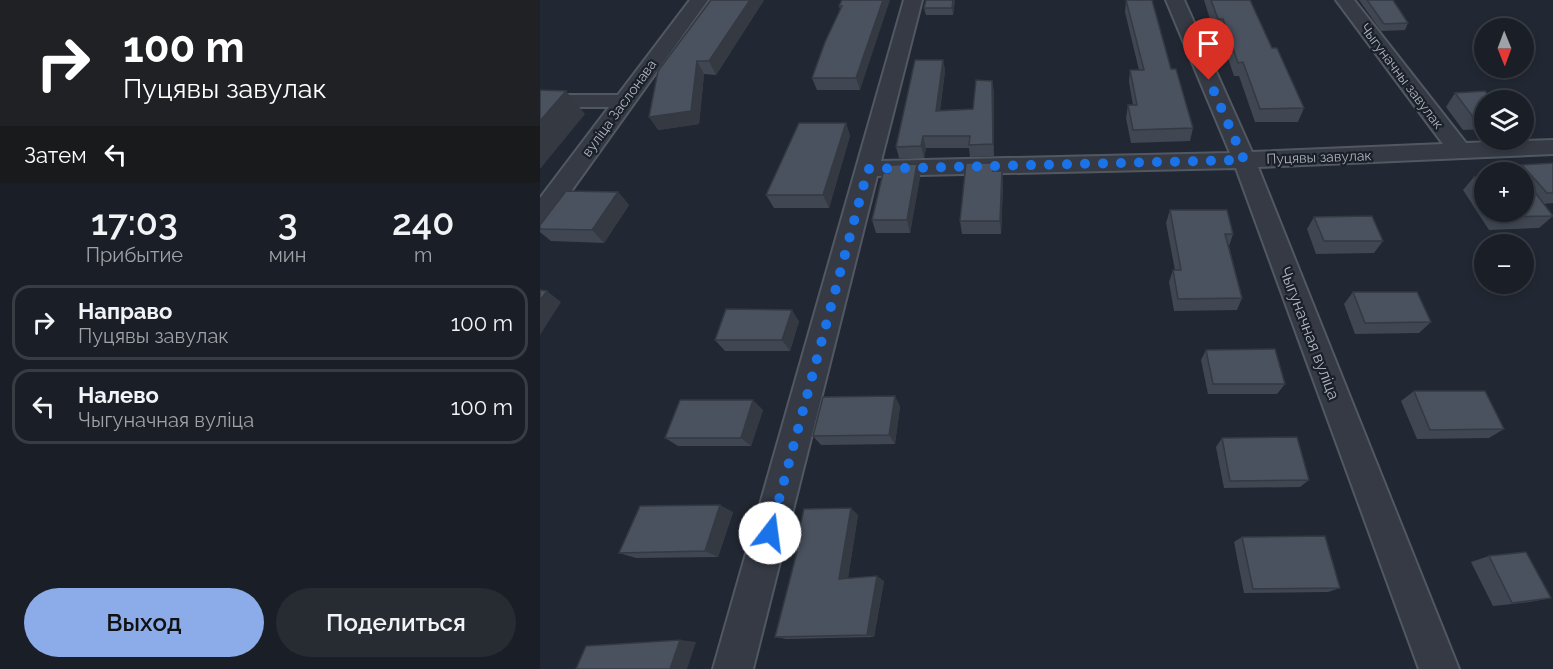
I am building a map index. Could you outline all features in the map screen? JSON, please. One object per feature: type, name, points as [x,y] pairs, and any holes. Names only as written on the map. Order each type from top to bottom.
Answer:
[{"type":"street","name":"вуліца Заслонава","points":[[540,216],[699,0]]},
{"type":"street","points":[[733,669],[912,0]]},
{"type":"street","name":"Чыгуначная вуліца","points":[[1175,0],[1244,160],[1439,669]]},
{"type":"street","name":"Чыгуначны завулак","points":[[1345,0],[1460,151]]},
{"type":"street","points":[[540,101],[625,100]]},
{"type":"street","name":"Пуцявы завулак","points":[[868,169],[1244,160],[1553,147]]},
{"type":"building","points":[[711,0],[750,0],[709,61],[697,61],[691,111],[649,117],[658,71]]},
{"type":"building","points":[[842,0],[883,0],[856,78],[812,78],[825,42],[842,6],[839,6]]},
{"type":"building","points":[[926,0],[953,0],[952,8],[924,8]]},
{"type":"building","points":[[1126,0],[1152,0],[1171,69],[1176,69],[1193,128],[1133,130],[1128,105],[1137,105],[1130,70],[1144,70]]},
{"type":"building","points":[[1211,0],[1250,0],[1272,48],[1277,48],[1304,108],[1260,109],[1243,62],[1238,63],[1223,19],[1218,19]]},
{"type":"building","points":[[1367,0],[1393,0],[1408,23],[1384,24]]},
{"type":"building","points":[[915,60],[943,60],[936,111],[973,109],[976,80],[992,81],[993,144],[969,145],[970,136],[923,136],[921,146],[896,147]]},
{"type":"building","points":[[540,90],[566,91],[540,121]]},
{"type":"building","points":[[1474,92],[1474,117],[1473,117],[1455,93]]},
{"type":"building","points":[[799,123],[846,123],[823,195],[766,195]]},
{"type":"building","points":[[966,163],[993,163],[993,171],[1002,171],[1000,221],[960,221]]},
{"type":"building","points":[[1553,163],[1553,193],[1547,193],[1534,178],[1534,164]]},
{"type":"building","points":[[917,164],[907,220],[872,220],[883,173],[889,173],[891,165]]},
{"type":"building","points":[[566,191],[618,192],[592,230],[540,229],[540,225]]},
{"type":"building","points":[[1534,191],[1553,216],[1534,216]]},
{"type":"building","points":[[1170,210],[1227,210],[1233,234],[1225,234],[1242,298],[1178,299],[1173,270],[1181,270]]},
{"type":"building","points":[[1372,216],[1383,241],[1324,241],[1314,217]]},
{"type":"building","points":[[540,290],[547,291],[540,300]]},
{"type":"building","points":[[1353,292],[1417,292],[1431,322],[1365,323]]},
{"type":"building","points":[[726,309],[792,310],[782,340],[715,340]]},
{"type":"building","points":[[1275,349],[1285,384],[1213,384],[1206,350]]},
{"type":"building","points":[[1414,391],[1485,391],[1504,429],[1430,430]]},
{"type":"building","points":[[895,396],[889,435],[813,436],[823,397]]},
{"type":"building","points":[[680,400],[753,400],[741,438],[665,438]]},
{"type":"building","points":[[1297,437],[1309,480],[1230,481],[1222,438]]},
{"type":"building","points":[[720,505],[705,551],[619,553],[640,506]]},
{"type":"building","points":[[851,508],[839,579],[877,576],[867,635],[775,637],[797,552],[794,552],[804,509]]},
{"type":"building","points":[[1325,536],[1340,588],[1253,589],[1242,537]]},
{"type":"building","points":[[1526,552],[1551,598],[1512,603],[1489,556]]},
{"type":"building","points":[[680,640],[670,669],[576,669],[586,646]]},
{"type":"route","points":[[770,533],[868,169],[1244,160],[1209,80]]}]
